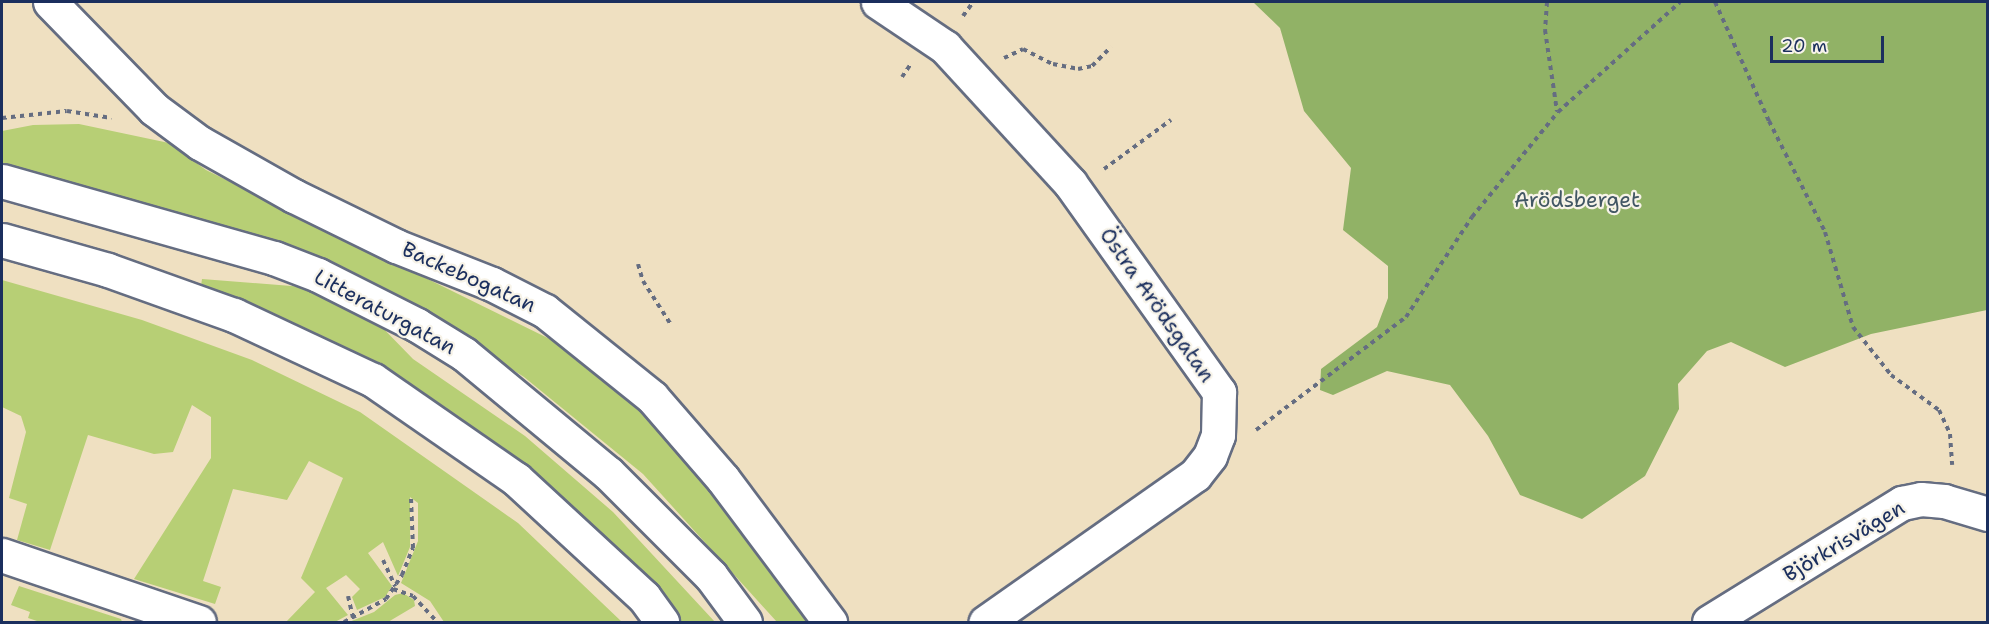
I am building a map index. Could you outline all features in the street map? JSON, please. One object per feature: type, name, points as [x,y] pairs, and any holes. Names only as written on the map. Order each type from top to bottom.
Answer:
[{"type":"street","name":"Backebogatan","points":[[50,2],[154,109],[200,144],[294,196],[544,311],[652,397],[723,478],[830,622]]},
{"type":"street","name":"Östra Arödsgatan","points":[[878,2],[945,47],[1077,192],[1219,392],[1218,435],[1210,456],[1195,475],[986,622]]},
{"type":"street","name":"Litteraturgatan","points":[[2,181],[274,258],[318,275],[417,325],[464,354],[608,473],[711,576],[745,622]]},
{"type":"street","points":[[2,240],[108,270],[234,315],[373,380],[516,479],[644,597],[662,622]]},
{"type":"street","name":"Björkrisvägen","points":[[1709,622],[1902,503],[1944,501],[1988,514]]},
{"type":"street","points":[[2,555],[199,622]]},
{"type":"path","points":[[1547,2],[1545,30],[1558,112]]},
{"type":"path","points":[[1218,435],[1250,435],[1406,317],[1472,217],[1558,112],[1680,2]]},
{"type":"path","points":[[1715,2],[1769,122],[1825,232],[1853,327],[1891,375],[1939,410],[1950,434],[1953,456],[1944,501]]},
{"type":"path","points":[[979,84],[1010,52],[1019,48],[1053,64],[1078,69],[1102,59],[1110,47]]},
{"type":"path","points":[[2,118],[67,111],[142,123],[154,109]]},
{"type":"path","points":[[1077,192],[1172,120]]},
{"type":"path","points":[[638,264],[643,281],[670,323]]},
{"type":"path","points":[[344,622],[376,607],[394,587],[412,548],[411,499]]},
{"type":"path","points":[[383,560],[394,587],[413,596],[437,622]]},
{"type":"path","points":[[348,596],[353,617]]},
{"type":"green space","name":"Arödsberget","points":[[1253,2],[1987,2],[1987,310],[1871,334],[1785,367],[1731,342],[1707,351],[1678,384],[1679,409],[1645,476],[1582,519],[1520,495],[1488,436],[1450,385],[1387,371],[1333,395],[1320,390],[1321,369],[1377,327],[1388,298],[1388,266],[1343,230],[1351,168],[1304,111],[1280,28]]},
{"type":"green space","points":[[79,124],[169,143],[206,170],[568,348],[622,390],[686,453],[812,622],[777,622],[643,474],[524,377],[405,300],[327,261],[2,166],[2,131],[33,125]]},
{"type":"green space","points":[[202,279],[304,287],[330,295],[377,322],[413,359],[525,436],[613,512],[715,622],[680,622],[595,532],[201,286]]},
{"type":"green space","points":[[2,280],[142,320],[252,360],[360,412],[518,523],[622,622],[444,622],[430,601],[401,583],[418,541],[418,503],[410,497],[410,547],[398,576],[383,542],[368,553],[392,586],[385,597],[357,610],[352,597],[360,589],[346,575],[326,588],[348,615],[335,622],[286,622],[315,592],[301,578],[343,478],[309,461],[287,500],[233,489],[203,581],[221,587],[215,604],[134,579],[211,458],[211,417],[192,405],[173,452],[154,454],[88,435],[50,550],[17,540],[27,504],[9,498],[26,432],[21,416],[2,407]]},
{"type":"green space","points":[[19,586],[121,619],[122,622],[40,622],[28,618],[30,612],[11,605]]},
{"type":"green space","points":[[403,593],[414,600],[415,606],[388,622],[349,622],[374,612],[395,595]]}]
